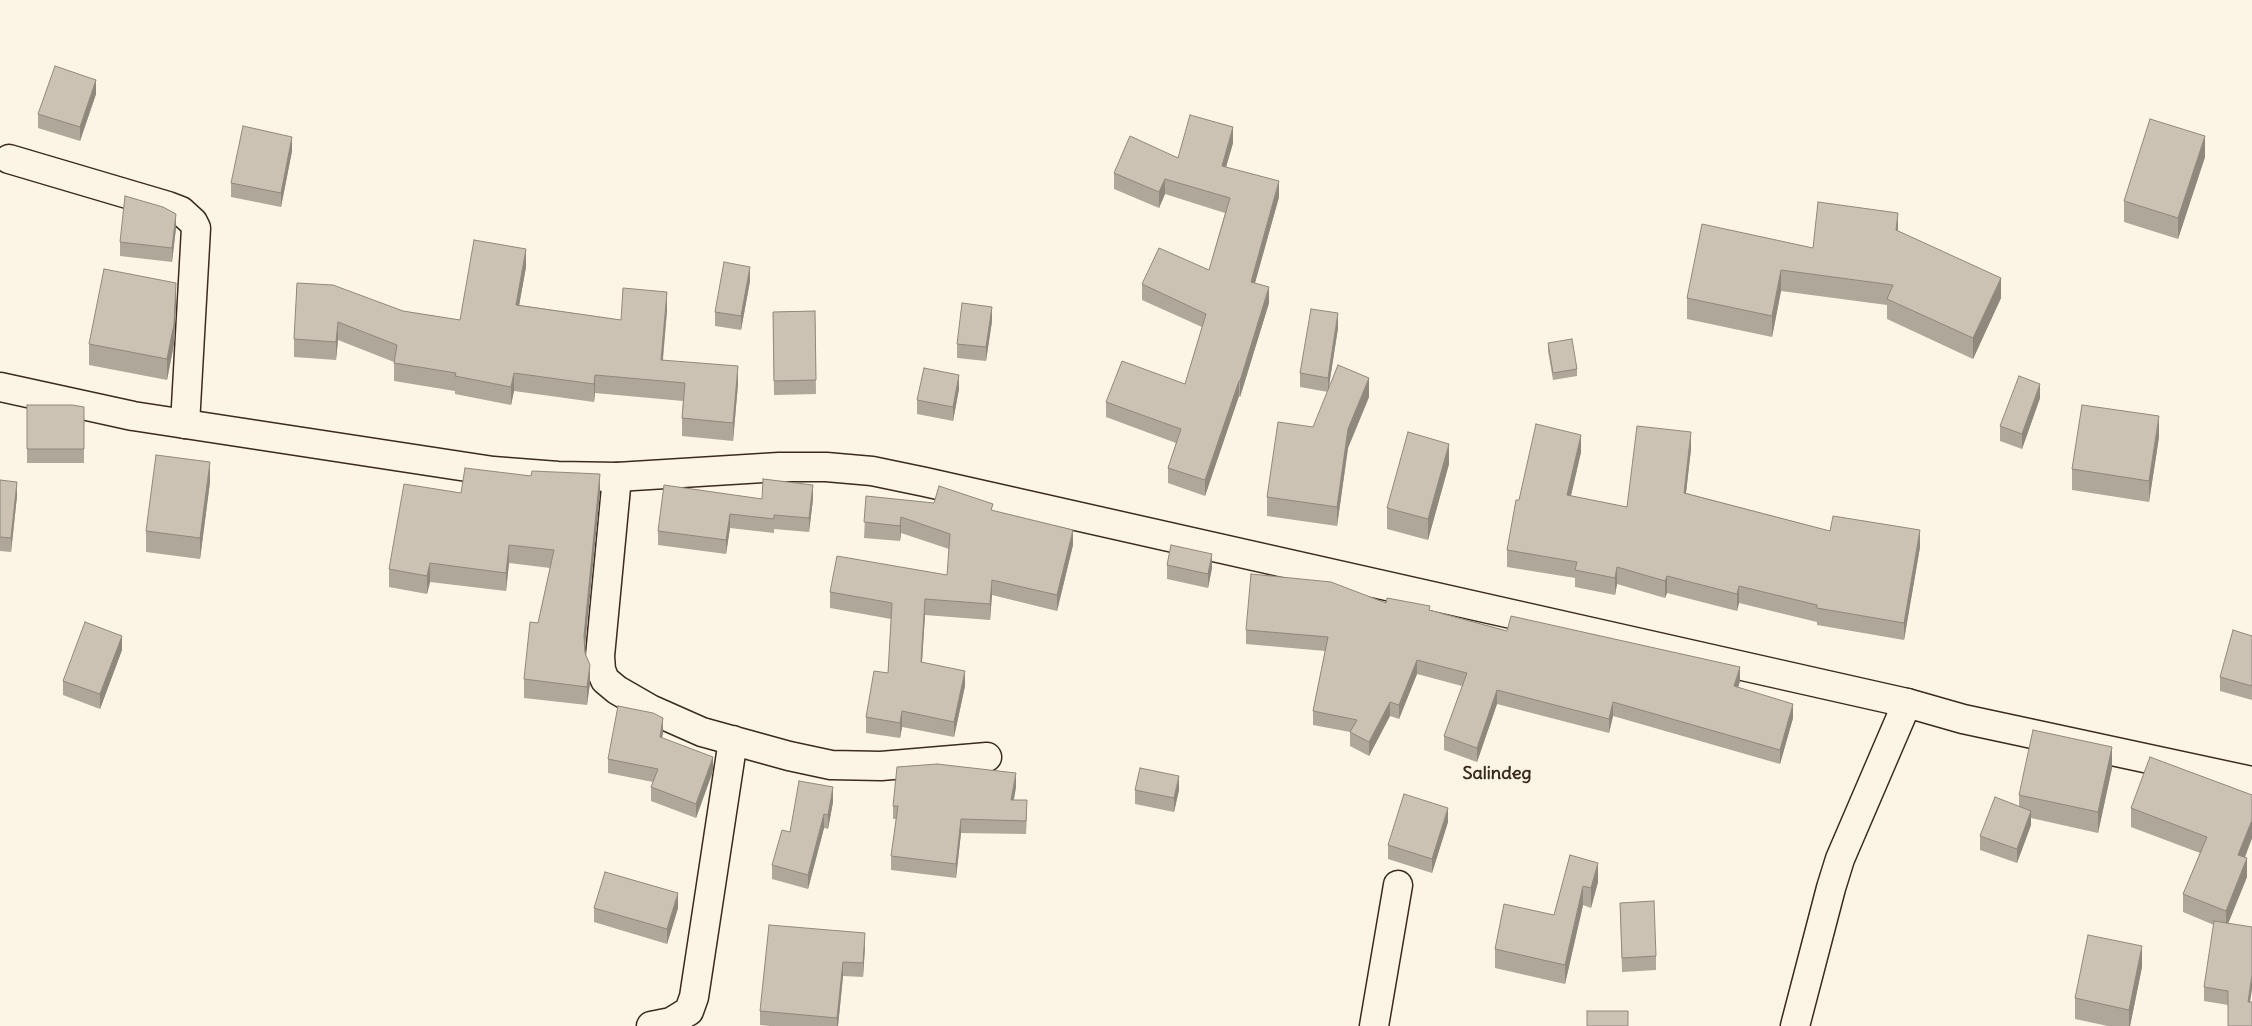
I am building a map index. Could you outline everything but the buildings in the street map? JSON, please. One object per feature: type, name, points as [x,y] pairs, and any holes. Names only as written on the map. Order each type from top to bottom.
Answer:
[{"type":"street","points":[[9,159],[168,206],[181,211],[193,222],[196,228],[185,424]]},
{"type":"street","points":[[0,387],[133,416],[493,471],[558,476],[617,477],[779,467],[826,467],[872,471],[1907,703],[1963,719],[2252,781]]},
{"type":"street","points":[[617,477],[600,656],[601,670],[606,680],[617,690],[650,709],[702,732],[789,756],[831,765],[881,766],[987,757]]},
{"type":"street","points":[[1796,1026],[1840,859],[1907,703]]},
{"type":"street","points":[[651,1026],[671,1022],[689,1011],[694,997],[733,740]]},
{"type":"street","points":[[1374,1026],[1398,885]]},
{"type":"district","name":"Salindeg","points":[[1497,774]]}]
